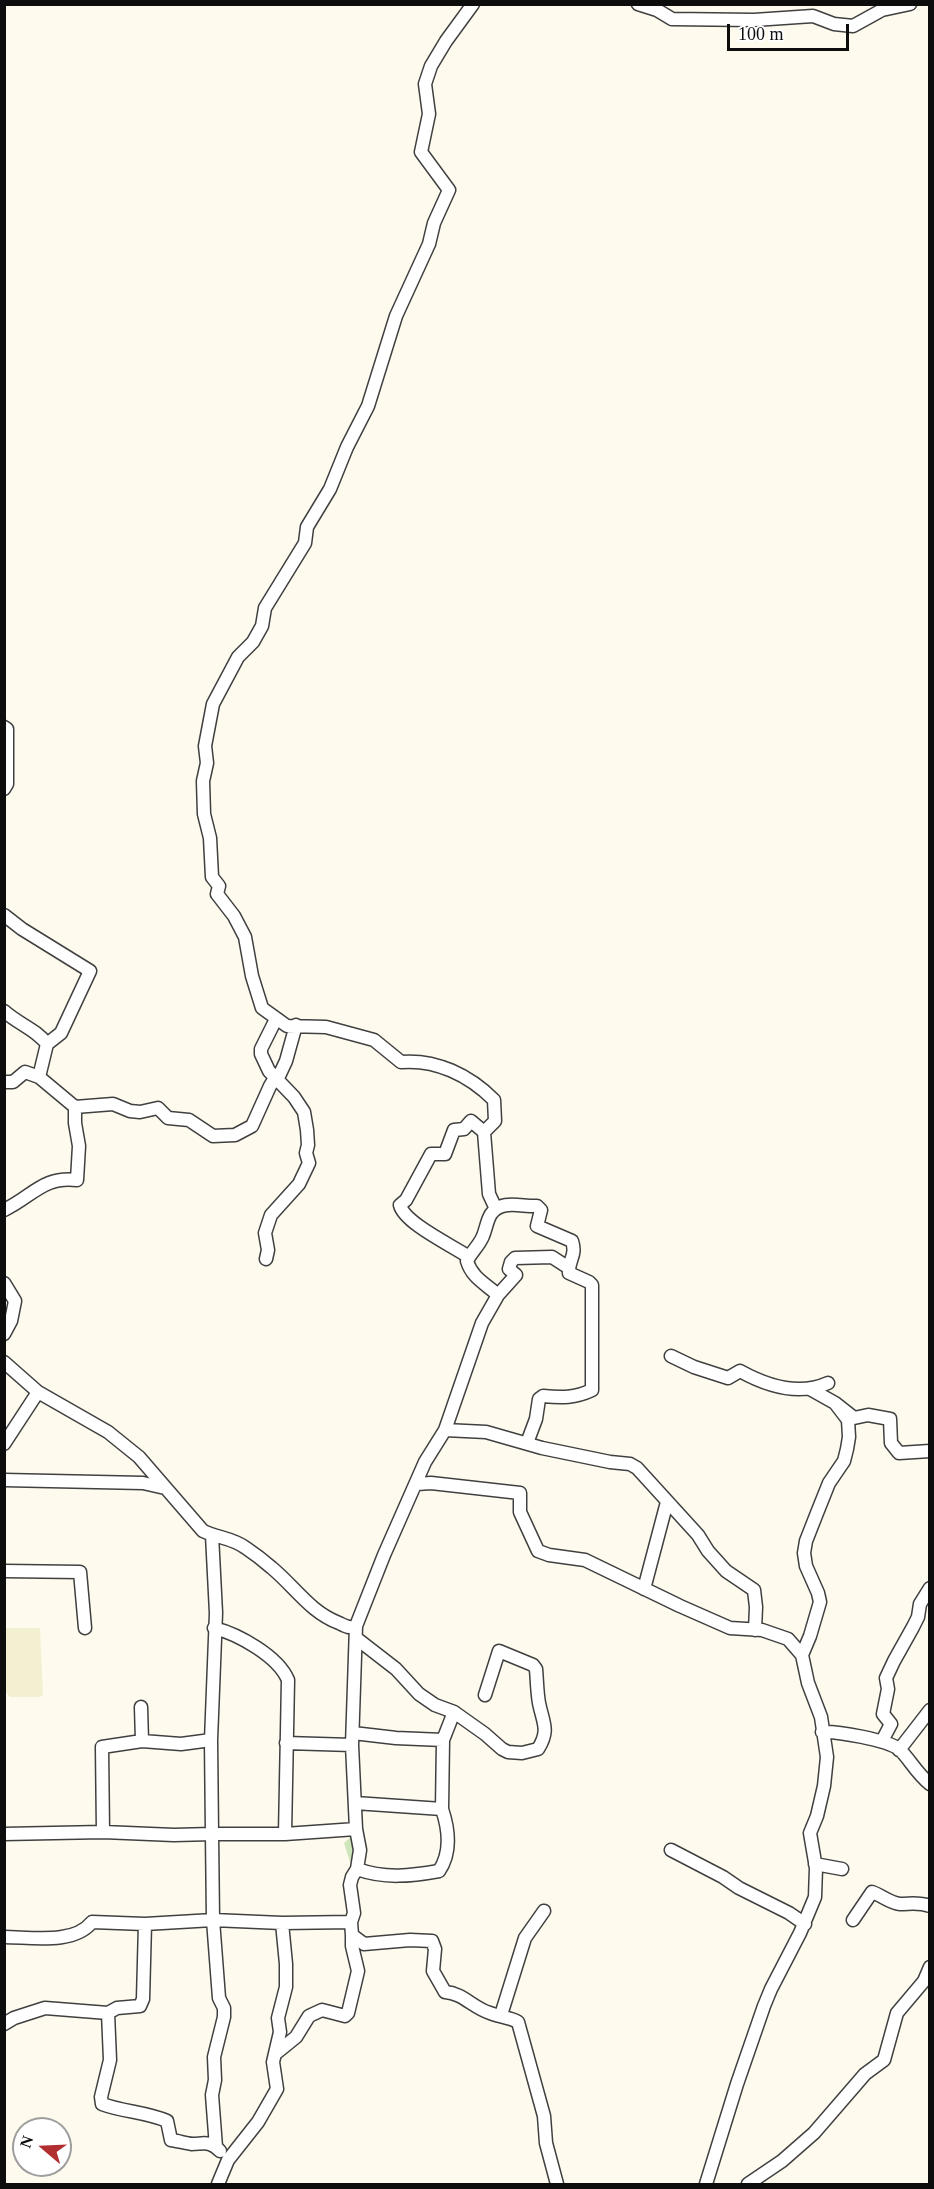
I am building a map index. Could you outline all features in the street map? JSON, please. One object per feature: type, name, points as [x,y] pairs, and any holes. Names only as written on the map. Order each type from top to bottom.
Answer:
[{"type":"street","points":[[473,4],[441,49],[431,66],[425,84],[429,114],[421,152],[449,190],[434,223],[429,244],[396,316],[368,406],[347,447],[330,489],[307,527],[305,543],[265,608],[262,626],[253,642],[238,657],[213,705],[208,727],[207,763],[203,781],[204,814],[210,838],[212,877],[219,886],[217,894],[234,916],[245,937],[252,976],[262,1008],[287,1026],[326,1027],[374,1040],[401,1062],[418,1061],[436,1065],[480,1086],[494,1100],[495,1121],[484,1132]]},
{"type":"street","points":[[638,4],[657,10],[672,20],[724,18],[754,20],[813,16],[834,24],[853,26],[883,7],[910,4]]},
{"type":"street","points":[[4,727],[7,729],[8,748],[7,784],[4,789]]},
{"type":"street","points":[[4,915],[22,929],[90,971],[61,1033],[47,1044],[39,1077]]},
{"type":"street","points":[[4,1011],[37,1032],[47,1044]]},
{"type":"street","points":[[266,1259],[268,1250],[265,1233],[271,1215],[299,1184],[309,1163],[306,1153],[308,1145],[304,1112],[294,1097],[275,1078],[264,1060],[261,1048],[276,1019]]},
{"type":"street","points":[[4,1082],[13,1082],[25,1072],[39,1077],[75,1107],[112,1104],[140,1112],[158,1108],[168,1118],[189,1120],[213,1136],[235,1135],[252,1126],[275,1078],[279,1076],[286,1061],[296,1025]]},
{"type":"street","points":[[4,1210],[22,1201],[43,1184],[68,1179],[77,1180],[79,1146],[75,1107]]},
{"type":"street","points":[[469,1257],[452,1245],[428,1234],[401,1212],[400,1206],[406,1200],[431,1154],[445,1155],[454,1130],[464,1129],[471,1121],[484,1132],[489,1194],[496,1209]]},
{"type":"street","points":[[498,1295],[478,1280],[467,1261],[480,1243],[490,1214],[504,1205],[537,1206],[541,1210],[537,1226],[572,1241],[574,1255],[568,1268]]},
{"type":"street","points":[[275,2054],[296,2037],[309,2016],[322,2010],[345,2016],[348,2013],[358,1971],[352,1946],[354,1913],[350,1885],[357,1869],[360,1850],[356,1829],[352,1739],[356,1632],[384,1556],[425,1462],[445,1430],[482,1323],[498,1295],[516,1275],[509,1269],[511,1262],[515,1258],[552,1257],[568,1268],[569,1273],[589,1282],[592,1286],[592,1390],[578,1397],[543,1396],[539,1399],[536,1419],[526,1443]]},
{"type":"street","points":[[4,1283],[15,1301],[11,1321],[4,1334]]},
{"type":"street","points":[[671,1356],[694,1367],[728,1378],[740,1371],[760,1382],[797,1390],[810,1389],[828,1383]]},
{"type":"street","points":[[4,1362],[38,1392],[108,1432],[139,1457],[203,1531],[235,1540],[273,1568],[312,1609],[353,1628],[396,1669],[419,1695],[435,1705],[454,1712],[508,1752],[522,1753],[538,1749],[544,1740],[546,1728],[539,1704],[534,1665],[500,1651],[485,1695]]},
{"type":"street","points":[[810,1389],[835,1403],[854,1418],[867,1415],[890,1419],[891,1443],[899,1453],[930,1451]]},
{"type":"street","points":[[4,1444],[38,1392]]},
{"type":"street","points":[[802,1655],[820,1602],[806,1566],[804,1553],[806,1541],[829,1484],[844,1461],[849,1437],[848,1420],[835,1403]]},
{"type":"street","points":[[445,1430],[486,1432],[610,1462],[630,1464],[637,1468],[726,1571],[754,1590],[755,1630]]},
{"type":"street","points":[[4,1480],[144,1484],[165,1488]]},
{"type":"street","points":[[417,1484],[431,1483],[520,1493],[520,1512],[538,1551],[549,1556],[585,1560],[730,1628],[762,1630],[788,1639],[802,1655],[808,1683],[821,1717],[827,1757],[817,1816],[810,1833],[816,1864],[815,1897],[767,1998],[740,2074],[706,2184]]},
{"type":"street","points":[[644,1589],[667,1502]]},
{"type":"street","points":[[212,1535],[216,1613],[211,1740],[213,1920],[219,1998],[224,2008],[214,2057],[212,2095],[216,2147]]},
{"type":"street","points":[[4,1571],[80,1572],[86,1628]]},
{"type":"street","points":[[882,1741],[891,1724],[884,1713],[888,1689],[886,1678],[914,1627],[920,1604],[930,1588]]},
{"type":"street","points":[[214,1628],[242,1639],[274,1661],[288,1680],[285,1834]]},
{"type":"street","points":[[141,1707],[142,1741]]},
{"type":"street","points":[[899,1750],[930,1710]]},
{"type":"street","points":[[357,1869],[368,1873],[405,1877],[439,1871],[447,1854],[448,1832],[442,1809],[443,1740],[454,1712]]},
{"type":"street","points":[[822,1732],[835,1731],[882,1741],[899,1750],[917,1773],[930,1784]]},
{"type":"street","points":[[286,1743],[396,1738],[443,1740]]},
{"type":"street","points":[[103,1832],[102,1747],[142,1741],[181,1744],[211,1740]]},
{"type":"street","points":[[355,1803],[442,1809]]},
{"type":"street","points":[[4,1834],[103,1832],[174,1835],[285,1834],[356,1829]]},
{"type":"street","points":[[671,1850],[789,1913],[804,1924]]},
{"type":"street","points":[[816,1864],[842,1869]]},
{"type":"street","points":[[853,1920],[872,1892],[900,1904],[918,1902],[930,1906]]},
{"type":"street","points":[[506,2016],[507,1995],[525,1938],[543,1911]]},
{"type":"street","points":[[4,1937],[61,1937],[80,1933],[92,1922],[145,1924],[213,1920],[352,1928],[364,1944],[410,1940],[432,1941],[435,1949],[433,1971],[445,1992],[455,1992],[490,2014],[506,2016],[518,2022],[544,2116],[546,2143],[557,2184]]},
{"type":"street","points":[[218,2184],[228,2160],[258,2122],[277,2089],[273,2062],[280,2032],[278,2018],[286,1987],[282,1923]]},
{"type":"street","points":[[4,2024],[14,2018],[45,2008],[108,2013],[117,2008],[140,2006],[142,2004],[145,1924]]},
{"type":"street","points":[[748,2184],[782,2161],[814,2133],[865,2074],[884,2060],[897,2013],[924,1981],[930,1967]]},
{"type":"street","points":[[108,2013],[110,2061],[101,2097],[102,2104],[127,2112],[148,2114],[167,2121],[171,2140],[193,2144],[212,2143],[228,2160]]},
{"type":"shaded area","points":[[5,1628],[40,1628],[43,1695],[10,1697],[5,1691]]},
{"type":"green space","points":[[352,1836],[358,1855],[350,1862],[344,1843]]}]
